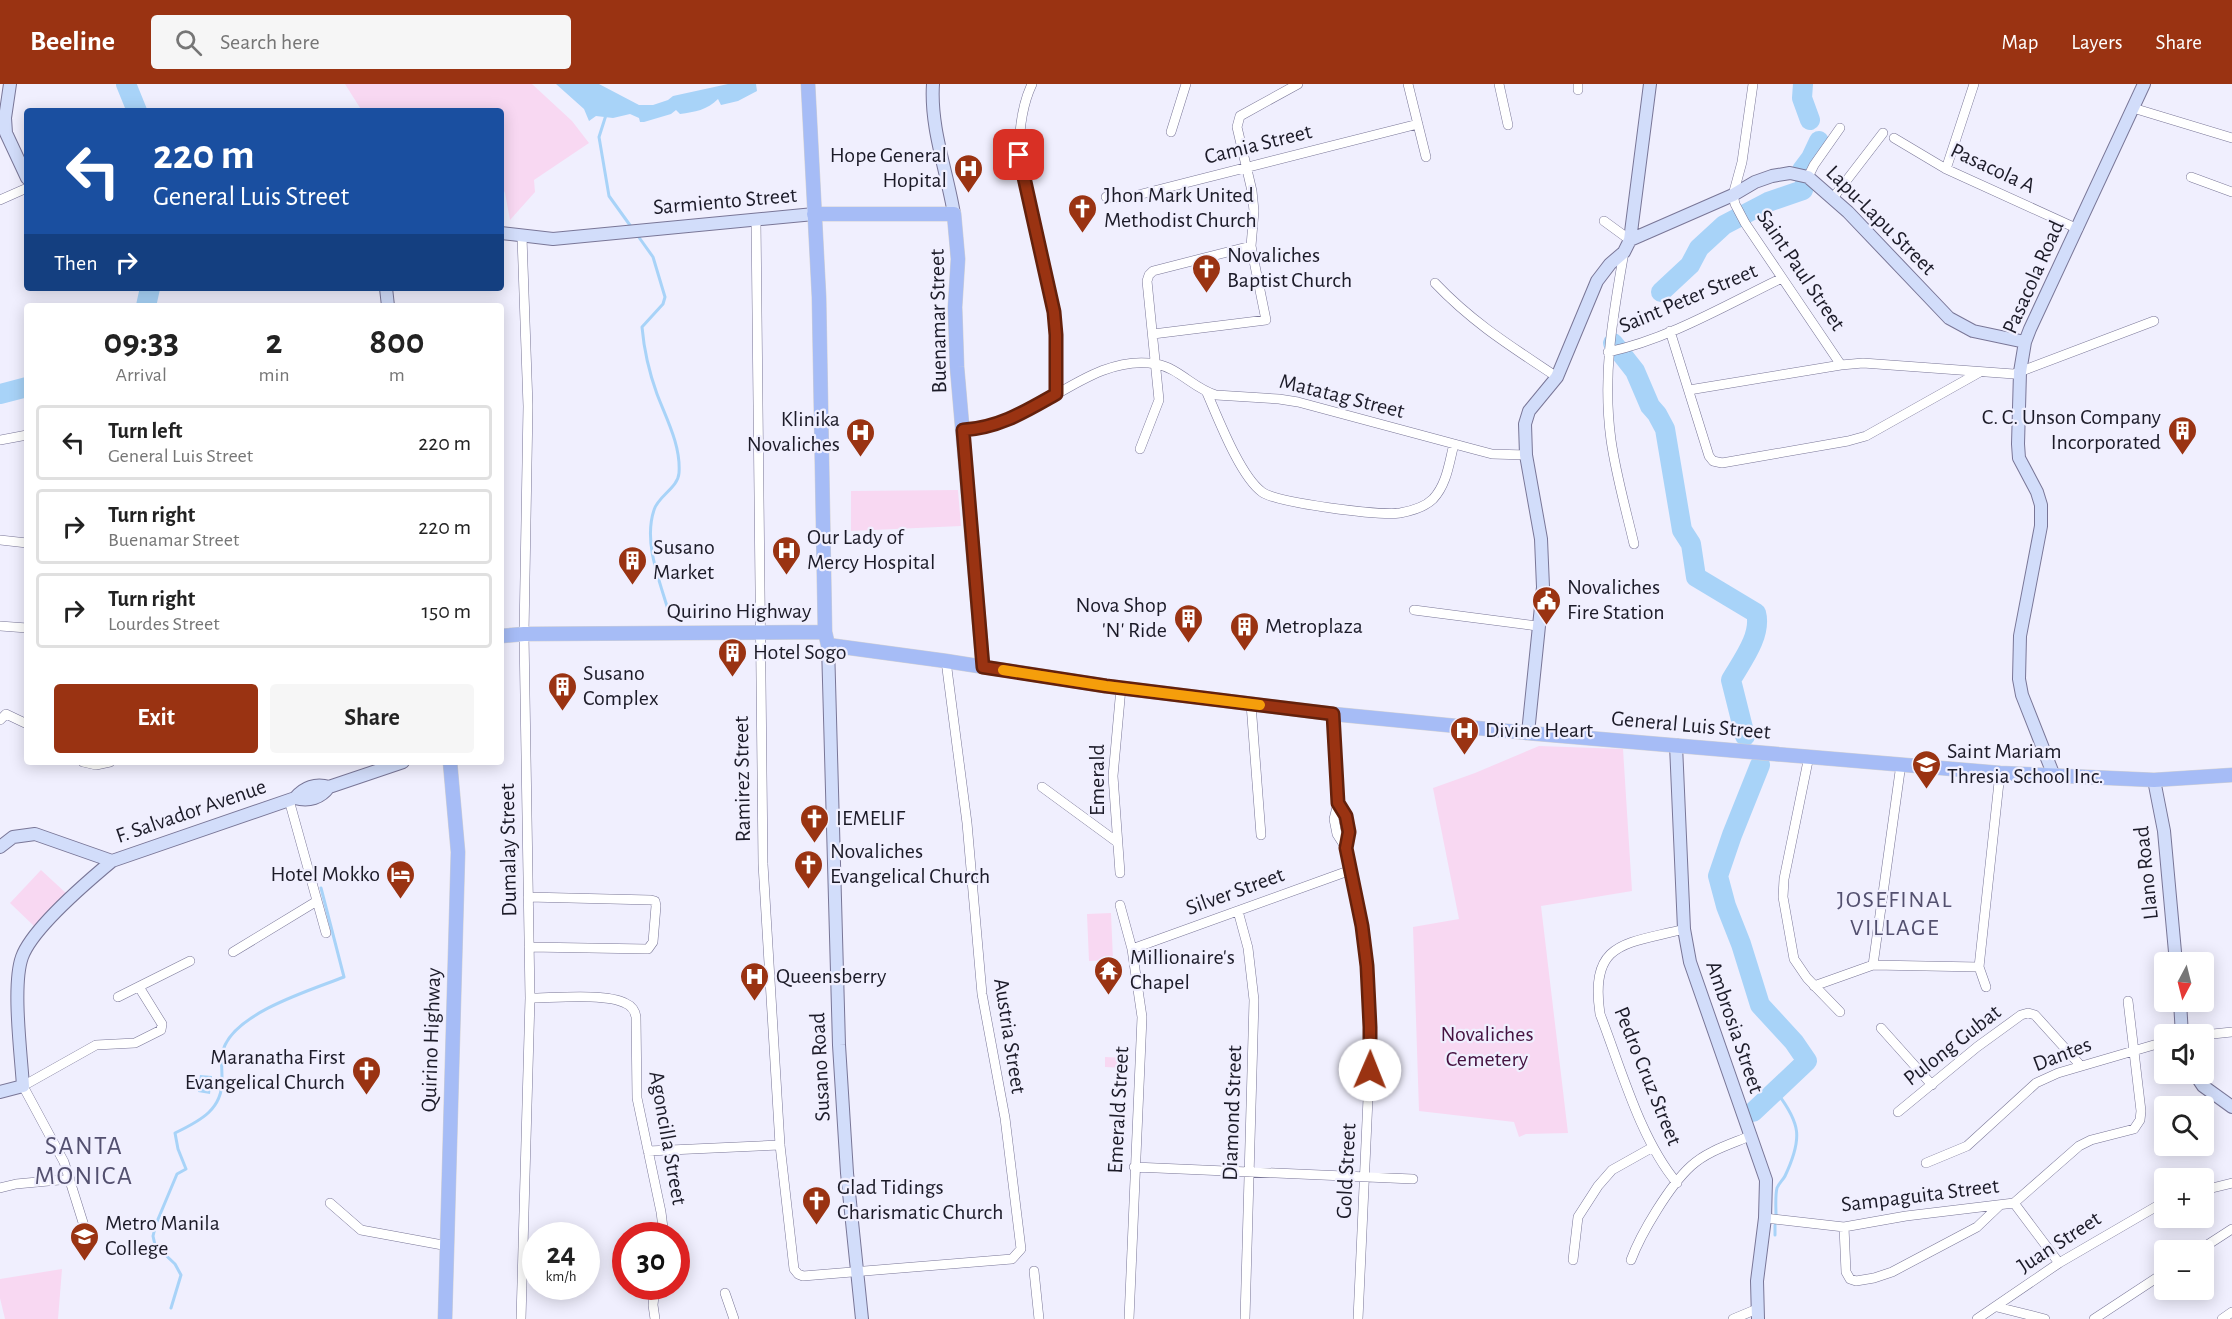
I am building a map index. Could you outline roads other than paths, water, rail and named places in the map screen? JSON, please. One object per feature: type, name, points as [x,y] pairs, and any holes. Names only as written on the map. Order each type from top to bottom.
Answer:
[{"type":"main road","name":"Quirino Highway","points":[[504,636],[761,632],[827,638],[819,297],[808,84]]},
{"type":"main road","name":"Sarmiento Street","points":[[814,214],[954,214]]},
{"type":"main road","name":"Buenamar Street","points":[[954,214],[958,259],[955,332],[983,667]]},
{"type":"main road","name":"General Luis Street","points":[[827,638],[946,661],[1121,688],[1333,714],[1527,733],[2000,773],[2154,780],[2232,775]]},
{"type":"main road","name":"Quirino Highway","points":[[445,1319],[458,852],[450,765]]},
{"type":"street","name":"Buenamar Street","points":[[933,84],[934,123],[954,214]]},
{"type":"street","points":[[1032,84],[1019,137],[1019,155],[1054,312],[1056,394]]},
{"type":"street","points":[[1171,132],[1186,84]]},
{"type":"street","points":[[1153,334],[1266,320],[1251,246],[1253,201],[1237,127],[1240,116],[1298,84]]},
{"type":"street","points":[[1408,84],[1426,157]]},
{"type":"street","points":[[1499,84],[1508,125]]},
{"type":"street","points":[[1634,544],[1611,442],[1608,352],[1612,315],[1624,252],[1630,240],[1650,84]]},
{"type":"street","points":[[1733,195],[1742,162],[1753,84]]},
{"type":"street","points":[[1946,169],[1974,84]]},
{"type":"street","name":"Pasacola Road","points":[[2054,776],[2022,695],[2019,679],[2020,636],[2041,526],[2037,492],[2019,458],[2020,372],[2025,342],[2144,84]]},
{"type":"street","points":[[8,86],[6,133],[24,172]]},
{"type":"street","points":[[2133,108],[2232,138]]},
{"type":"street","name":"Camia Street","points":[[1106,196],[1126,198],[1418,124]]},
{"type":"street","points":[[1808,177],[1840,128]]},
{"type":"street","points":[[1833,198],[1883,133]]},
{"type":"street","name":"Pasacola A","points":[[1894,138],[1946,169],[2078,229]]},
{"type":"street","name":"Lapu-Lapu Street","points":[[1630,240],[1733,195],[1755,182],[1790,173],[1808,177],[1833,198],[1949,318],[1973,331],[2025,342]]},
{"type":"street","points":[[2191,177],[2232,192]]},
{"type":"street","points":[[0,201],[24,189]]},
{"type":"street","name":"Saint Paul Street","points":[[1733,195],[1743,219],[1841,365]]},
{"type":"street","name":"Sarmiento Street","points":[[504,234],[553,239],[814,214]]},
{"type":"street","name":"Ramirez Street","points":[[756,220],[763,864],[780,1145],[795,1269],[798,1274],[803,1276],[857,1272]]},
{"type":"street","points":[[1604,221],[1630,240]]},
{"type":"street","name":"Dumalay Street","points":[[521,1319],[530,998],[524,634],[528,406],[522,237]]},
{"type":"street","points":[[1140,449],[1158,406],[1159,395],[1147,281],[1149,275],[1154,271],[1251,246]]},
{"type":"street","points":[[1527,733],[1543,587],[1543,561],[1526,454],[1525,424],[1529,411],[1557,377],[1597,281],[1610,264],[1624,252]]},
{"type":"street","name":"Saint Peter Street","points":[[1608,352],[1670,331],[1782,278]]},
{"type":"street","points":[[1435,283],[1460,309],[1489,332],[1557,377]]},
{"type":"street","points":[[1689,390],[1841,365],[1890,365],[2014,374],[2154,321]]},
{"type":"street","points":[[1670,331],[1709,456],[1713,461],[1722,463],[1866,436],[1980,372]]},
{"type":"street","points":[[963,430],[990,427],[1009,420],[1097,373],[1129,363],[1156,364]]},
{"type":"street","name":"Matatag Street","points":[[1156,364],[1168,367],[1207,393],[1298,402],[1492,454],[1526,454]]},
{"type":"street","points":[[1207,393],[1231,446],[1253,483],[1262,493],[1279,499],[1376,514],[1400,513],[1417,509],[1432,500],[1443,485],[1454,444]]},
{"type":"street","points":[[0,440],[24,436]]},
{"type":"street","points":[[0,540],[24,543]]},
{"type":"street","points":[[1414,610],[1538,626]]},
{"type":"street","points":[[0,626],[24,628]]},
{"type":"street","name":"Susano Road","points":[[827,638],[839,1045],[847,1173],[862,1319]]},
{"type":"street","name":"Austria Street","points":[[857,1272],[1012,1259],[1021,1249],[1005,1118],[982,994],[966,823],[946,661]]},
{"type":"street","name":"Emerald","points":[[1120,873],[1113,776],[1121,688]]},
{"type":"street","points":[[1251,704],[1261,835]]},
{"type":"street","name":"Gold Street","points":[[1333,714],[1338,803],[1334,819],[1337,834],[1346,848],[1351,870],[1364,939],[1369,994],[1370,1054],[1358,1319]]},
{"type":"street","points":[[2,715],[24,723]]},
{"type":"street","name":"Ambrosia Street","points":[[1676,745],[1684,929],[1689,962],[1766,1180],[1768,1219],[1757,1281],[1757,1314]]},
{"type":"street","points":[[1809,756],[1784,879],[1783,897],[1794,959],[1815,986],[1840,1012]]},
{"type":"street","points":[[1873,966],[1902,764]]},
{"type":"street","name":"F. Salvador Avenue","points":[[0,847],[14,837],[35,834],[112,861],[292,799],[302,790],[310,787],[320,784],[329,786],[394,765]]},
{"type":"street","points":[[1986,987],[1979,967],[2000,773]]},
{"type":"street","name":"Llano Road","points":[[2154,780],[2164,831],[2175,952]]},
{"type":"street","points":[[1042,787],[1117,842]]},
{"type":"street","points":[[292,799],[326,933]]},
{"type":"street","points":[[86,1232],[57,1146],[23,1086],[18,991],[19,967],[22,957],[38,931],[112,861]]},
{"type":"street","name":"Silver Street","points":[[1132,949],[1351,870]]},
{"type":"street","points":[[528,897],[651,900],[655,901],[656,906],[653,942],[648,949],[529,948]]},
{"type":"street","points":[[233,952],[317,901]]},
{"type":"street","name":"Emerald Street","points":[[1120,905],[1132,949],[1142,1017],[1129,1319]]},
{"type":"street","name":"Diamond Street","points":[[1238,910],[1248,948],[1254,1000],[1245,1319]]},
{"type":"street","name":"Pedro Cruz Street","points":[[1677,1183],[1664,1168],[1653,1147],[1600,1014],[1597,996],[1598,978],[1606,957],[1618,946],[1684,929]]},
{"type":"street","points":[[118,997],[190,961]]},
{"type":"street","points":[[1815,986],[1873,966],[1979,967]]},
{"type":"street","points":[[0,1092],[23,1086],[96,1045],[135,1043],[161,1030],[162,1024],[139,987]]},
{"type":"street","name":"Agoncilla Street","points":[[530,998],[607,998],[623,1001],[633,1008],[636,1017],[637,1098],[662,1222]]},
{"type":"street","name":"Sampaguita Street","points":[[1768,1219],[1844,1227],[1906,1216],[2014,1203],[2079,1146],[2091,1140],[2134,1129],[2140,1120],[2135,1050],[2128,1001]]},
{"type":"street","name":"Pulong Gubat","points":[[1898,1112],[2021,1015],[2028,1013],[2035,1015],[2081,1066]]},
{"type":"street","points":[[1881,1028],[1932,1084]]},
{"type":"street","points":[[2214,1034],[2232,1032]]},
{"type":"street","name":"Dantes","points":[[1926,1163],[1967,1146],[2036,1083],[2081,1066],[2154,1045]]},
{"type":"street","points":[[2202,1084],[2232,1107]]},
{"type":"street","points":[[1630,1260],[1644,1232],[1692,1165],[1750,1136]]},
{"type":"street","points":[[648,1151],[780,1145]]},
{"type":"street","points":[[1573,1260],[1578,1217],[1598,1186],[1612,1170],[1653,1147]]},
{"type":"street","points":[[1134,1167],[1413,1179]]},
{"type":"street","points":[[0,1188],[16,1184],[70,1179]]},
{"type":"street","points":[[2214,1188],[2232,1183]]},
{"type":"street","points":[[330,1203],[361,1230],[448,1246]]},
{"type":"street","points":[[2014,1203],[2059,1263]]},
{"type":"street","points":[[1844,1227],[1846,1272],[1850,1279],[1856,1281],[1892,1272],[1977,1227],[1999,1206]]},
{"type":"street","name":"Juan Street","points":[[1977,1319],[2059,1263],[2154,1208]]},
{"type":"street","points":[[2214,1241],[2232,1229]]},
{"type":"street","points":[[1034,1271],[1039,1319]]},
{"type":"street","points":[[2094,1319],[2154,1280]]},
{"type":"street","points":[[725,1293],[734,1319]]},
{"type":"street","points":[[654,1300],[655,1319]]},
{"type":"street","points":[[1997,1307],[2045,1319]]},
{"type":"street","points":[[2222,1319],[2232,1312]]},
{"type":"street","points":[[1733,1319],[1757,1314]]},
{"type":"water","points":[[556,84],[599,84],[639,105],[653,105],[673,96],[728,84],[756,84],[757,91],[738,101],[721,105],[718,99],[701,110],[680,114],[676,110],[671,114],[644,122],[640,122],[639,118],[630,114],[613,118],[596,116],[589,121],[584,109]]},
{"type":"water","points":[[200,1075],[212,1076],[210,1094],[198,1092]]},
{"type":"waterway","points":[[126,84],[136,108]]},
{"type":"waterway","points":[[1803,84],[1802,98],[1810,120]]},
{"type":"waterway","points":[[606,115],[599,137],[609,196],[632,228]]},
{"type":"waterway","points":[[1802,170],[1819,141]]},
{"type":"waterway","points":[[1661,292],[1690,265],[1699,248],[1724,225],[1768,202],[1803,190],[1806,180]]},
{"type":"waterway","points":[[638,236],[653,257],[665,297],[663,304],[642,327],[649,369],[672,432],[679,463],[678,478],[672,488],[659,500],[654,510],[650,536],[654,562],[669,613]]},
{"type":"waterway","points":[[147,303],[149,291]]},
{"type":"waterway","points":[[1613,343],[1635,371],[1650,406],[1665,429],[1682,530],[1691,544],[1696,577],[1756,613],[1754,639],[1731,680],[1745,736]]},
{"type":"waterway","points":[[0,394],[24,388]]},
{"type":"waterway","points":[[1753,1112],[1807,1061],[1794,1042],[1760,1005],[1718,876],[1760,765]]},
{"type":"waterway","points":[[171,1308],[181,1275],[175,1264],[155,1245],[153,1236],[177,1174],[186,1169],[178,1149],[175,1133],[193,1124],[215,1106],[222,1088],[222,1053],[233,1033],[246,1022],[278,1003],[344,977],[321,888]]},
{"type":"waterway","points":[[1775,1090],[1790,1112],[1797,1141],[1791,1163],[1777,1188],[1776,1216]]},
{"type":"waterway","points":[[1775,1225],[1775,1235]]},
{"type":"place","name":"Hope General Hopital","points":[[968,194]]},
{"type":"place","name":"Jhon Mark United Methodist Church","points":[[1083,234]]},
{"type":"place","name":"Novaliches Baptist Church","points":[[1206,294]]},
{"type":"place","name":"C. C. Unson Company Incorporated","points":[[2182,456]]},
{"type":"place","name":"Klinika Novaliches","points":[[861,458]]},
{"type":"place","name":"Our Lady of Mercy Hospital","points":[[786,576]]},
{"type":"place","name":"Susano Market","points":[[632,586]]},
{"type":"place","name":"Novaliches Fire Station","points":[[1546,626]]},
{"type":"place","name":"Nova Shop 'N' Ride","points":[[1188,644]]},
{"type":"place","name":"Metroplaza","points":[[1244,652]]},
{"type":"place","name":"Hotel Sogo","points":[[732,678]]},
{"type":"place","name":"Susano Complex","points":[[562,712]]},
{"type":"place","name":"Divine Heart","points":[[1464,756]]},
{"type":"place","name":"Saint Mariam Thresia School Inc.","points":[[1926,790]]},
{"type":"place","name":"IEMELIF","points":[[815,844]]},
{"type":"place","name":"Novaliches Evangelical Church","points":[[809,890]]},
{"type":"place","name":"Hotel Mokko","points":[[401,900]]},
{"type":"place","name":"Millionaire's Chapel","points":[[1109,996]]},
{"type":"place","name":"Queensberry","points":[[755,1002]]},
{"type":"place","name":"Maranatha First Evangelical Church","points":[[366,1096]]},
{"type":"place","name":"Glad Tidings Charismatic Church","points":[[816,1226]]},
{"type":"place","name":"Metro Manila College","points":[[84,1262]]},
{"type":"district","name":"JOSEFINAL VILLAGE","points":[[1895,914]]},
{"type":"district","name":"SANTA MONICA","points":[[84,1161]]},
{"type":"park label","name":"Novaliches Cemetery","points":[[1487,1046]]}]
